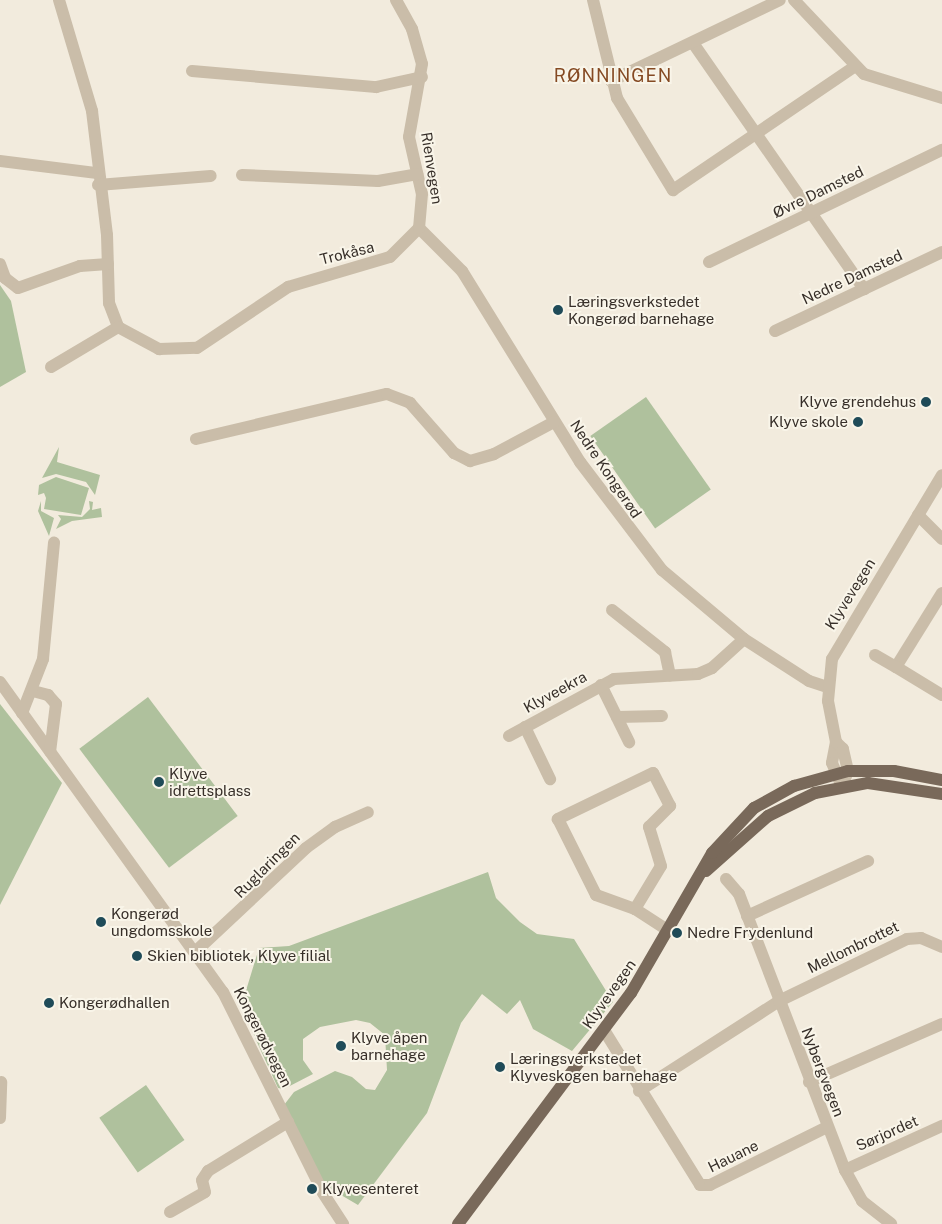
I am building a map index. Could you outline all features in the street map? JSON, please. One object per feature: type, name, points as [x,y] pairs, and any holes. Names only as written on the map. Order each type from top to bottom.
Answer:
[{"type":"main road","name":"Klyvevegen","points":[[458,1224],[604,1030],[669,931],[704,872],[712,853],[754,808],[794,786],[848,771],[894,771],[942,780]]},
{"type":"main road","name":"Klyvevegen","points":[[704,872],[779,809],[842,786],[893,784],[942,794]]},
{"type":"street","points":[[52,367],[118,327],[109,303],[108,264],[90,103],[59,0]]},
{"type":"street","name":"Rienvegen","points":[[396,0],[417,41],[422,76],[409,129],[423,204],[419,228]]},
{"type":"street","points":[[593,0],[611,81],[622,109],[672,190],[757,135],[854,66]]},
{"type":"street","points":[[611,81],[780,0]]},
{"type":"street","points":[[798,2],[854,66],[878,81],[942,98]]},
{"type":"street","points":[[693,43],[864,288]]},
{"type":"street","points":[[192,71],[376,87],[422,76]]},
{"type":"street","name":"Øvre Damsted","points":[[709,262],[942,150]]},
{"type":"street","points":[[0,161],[98,179],[211,176]]},
{"type":"street","points":[[242,175],[378,181],[417,174]]},
{"type":"street","points":[[419,228],[462,271],[554,422]]},
{"type":"street","name":"Trokåsa","points":[[118,327],[159,349],[197,348],[288,287],[390,257],[419,228]]},
{"type":"street","name":"Nedre Damsted","points":[[776,331],[942,252]]},
{"type":"street","points":[[0,264],[5,278],[18,288],[80,266],[108,264]]},
{"type":"street","name":"Nedre Kongerød","points":[[196,439],[387,394],[410,403],[454,453],[470,461],[494,454],[554,422],[632,536],[691,598],[744,639],[809,681],[828,687]]},
{"type":"street","name":"Klyvevegen","points":[[834,774],[836,742],[828,687],[839,643],[942,475]]},
{"type":"street","points":[[918,515],[942,539]]},
{"type":"street","points":[[22,713],[33,691],[43,660],[54,543]]},
{"type":"street","points":[[896,666],[940,601]]},
{"type":"street","points":[[612,610],[665,652],[670,675]]},
{"type":"street","name":"Klyveekra","points":[[509,736],[601,685],[621,677],[698,674],[712,668],[744,639]]},
{"type":"street","points":[[875,655],[942,695]]},
{"type":"street","name":"Kongerødvegen","points":[[0,682],[195,952],[239,1018],[288,1122],[343,1224]]},
{"type":"street","name":"Klyveekra","points":[[601,685],[629,742]]},
{"type":"street","points":[[33,691],[48,695],[56,704],[50,752]]},
{"type":"street","points":[[617,716],[662,716]]},
{"type":"street","name":"Klyveekra","points":[[525,727],[550,779]]},
{"type":"street","name":"Klyvevegen","points":[[836,742],[843,748],[848,771]]},
{"type":"street","points":[[842,786],[848,771]]},
{"type":"street","points":[[635,909],[661,866],[649,827],[670,806],[653,773],[558,819],[593,892],[604,900],[635,909],[669,931]]},
{"type":"street","points":[[834,774],[842,786]]},
{"type":"street","name":"Ruglaringen","points":[[195,952],[306,848],[335,827],[368,812]]},
{"type":"street","points":[[747,916],[868,860]]},
{"type":"street","name":"Nybergvegen","points":[[726,879],[739,894],[809,1082],[845,1170],[862,1201],[891,1224]]},
{"type":"street","name":"Mellombrottet","points":[[779,1001],[907,939],[921,938],[942,947]]},
{"type":"street","points":[[639,1091],[779,1001]]},
{"type":"street","points":[[809,1082],[942,1024]]},
{"type":"street","name":"Hauane","points":[[604,1030],[639,1091],[700,1185],[710,1185],[827,1127]]},
{"type":"street","points":[[0,1082],[0,1118]]},
{"type":"street","points":[[170,1212],[204,1192],[202,1180],[208,1171],[288,1122]]},
{"type":"street","name":"Sørjordet","points":[[845,1170],[942,1126]]},
{"type":"green space","points":[[0,285],[11,301],[26,372],[0,387]]},
{"type":"green space","points":[[646,397],[711,490],[655,529],[590,436]]},
{"type":"green space","points":[[59,447],[57,462],[100,475],[95,495],[86,482],[56,474],[42,478]]},
{"type":"green space","points":[[56,477],[89,488],[81,515],[44,509],[46,498],[44,493],[38,495],[39,485]]},
{"type":"green space","points":[[41,501],[41,511],[54,518],[49,536],[38,511]]},
{"type":"green space","points":[[89,501],[93,502],[92,510],[101,508],[102,517],[72,521],[56,529],[61,519],[58,515],[82,517],[90,509]]},
{"type":"green space","name":"Klyve idrettsplass","points":[[148,697],[238,816],[169,868],[79,749]]},
{"type":"green space","points":[[0,704],[62,783],[0,905]]},
{"type":"green space","points":[[488,872],[496,898],[520,922],[537,934],[574,939],[613,1002],[572,1051],[533,1029],[520,1000],[507,1014],[482,994],[461,1023],[427,1113],[358,1205],[324,1185],[284,1105],[294,1092],[335,1071],[352,1077],[366,1089],[375,1090],[387,1070],[385,1035],[370,1023],[356,1020],[320,1027],[303,1039],[303,1060],[313,1074],[284,1089],[278,1088],[241,1007],[259,948],[289,946]]},
{"type":"green space","points":[[146,1085],[184,1140],[138,1173],[99,1118]]},
{"type":"place","name":"Læringsverkstedet Kongerød barnehage","points":[[558,310]]},
{"type":"place","name":"Klyve grendehus","points":[[926,402]]},
{"type":"place","name":"Klyve skole","points":[[858,422]]},
{"type":"place","name":"Klyve idrettsplass","points":[[159,782]]},
{"type":"place","name":"Kongerød ungdomsskole","points":[[101,922]]},
{"type":"place","name":"Nedre Frydenlund","points":[[677,933]]},
{"type":"place","name":"Skien bibliotek, Klyve filial","points":[[137,956]]},
{"type":"place","name":"Kongerødhallen","points":[[49,1003]]},
{"type":"place","name":"Klyve åpen barnehage","points":[[341,1046]]},
{"type":"place","name":"Læringsverkstedet Klyveskogen barnehage","points":[[500,1067]]},
{"type":"place","name":"Klyvesenteret","points":[[312,1189]]},
{"type":"district","name":"RØNNINGEN","points":[[613,76]]}]
